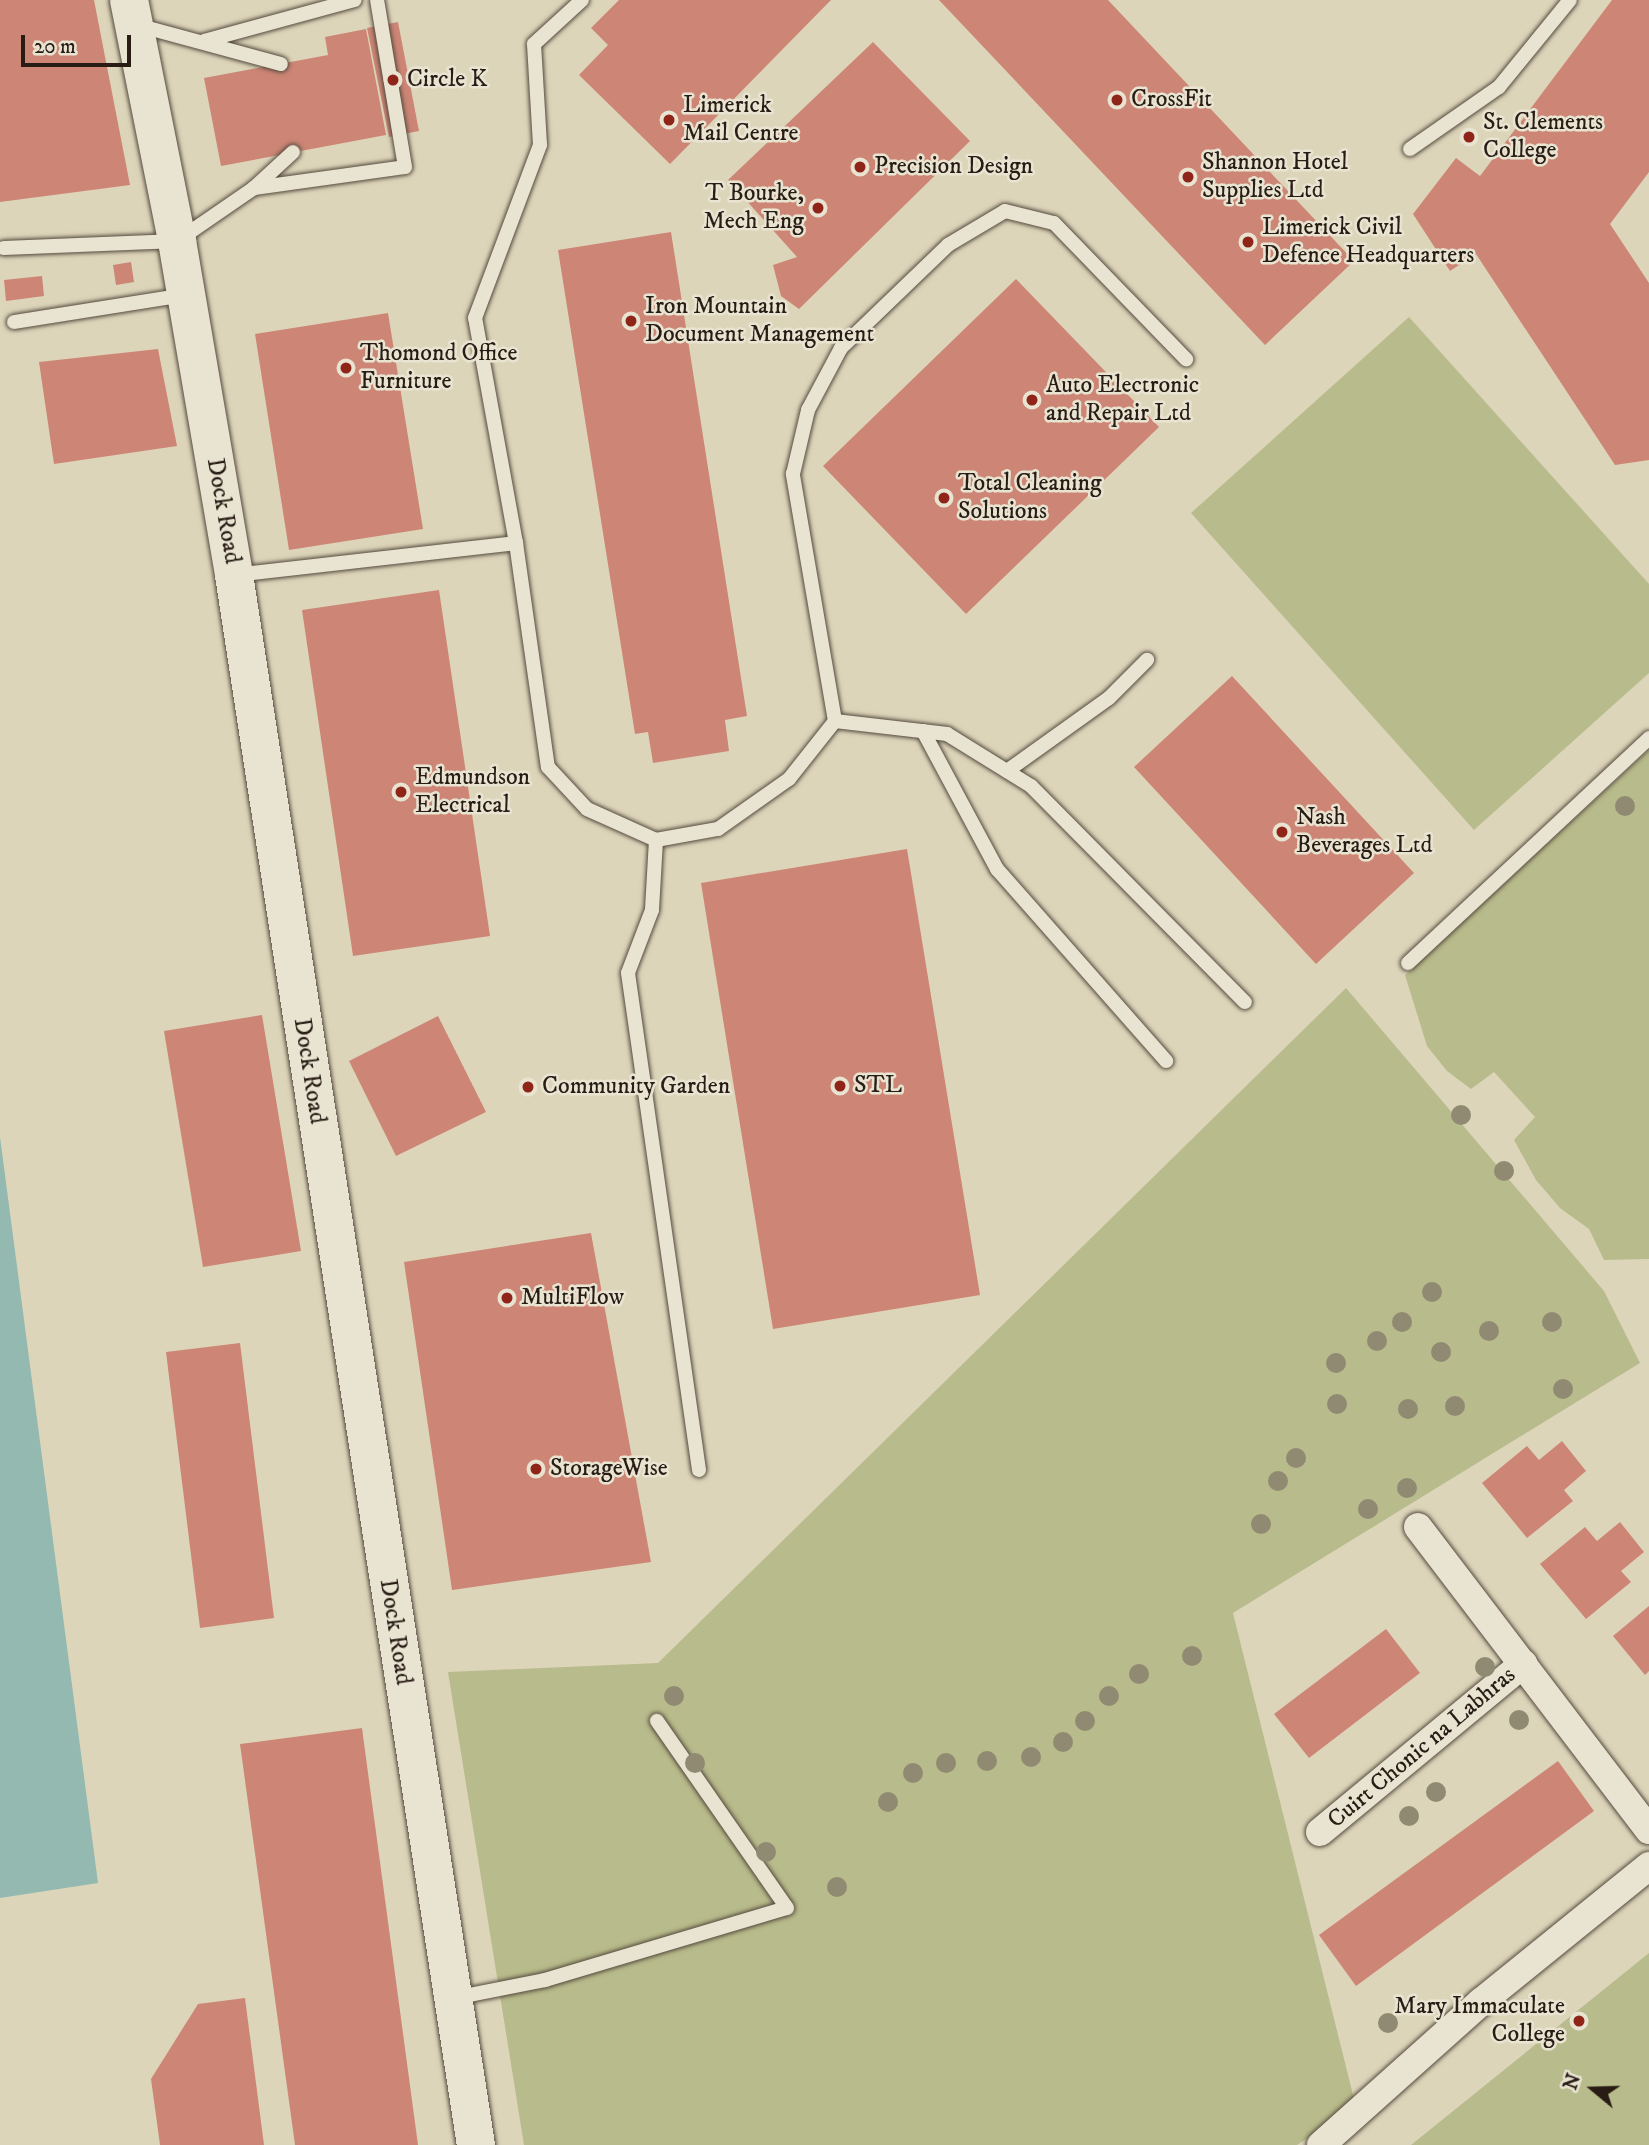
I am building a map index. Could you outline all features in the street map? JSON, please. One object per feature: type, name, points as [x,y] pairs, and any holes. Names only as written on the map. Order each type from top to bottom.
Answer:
[{"type":"main road","name":"Dock Road","points":[[131,12],[177,241],[234,575],[475,2145]]},
{"type":"street","name":"Cuirt Chonic na Labhras","points":[[1418,1527],[1649,1830]]},
{"type":"street","name":"Cuirt Chonic na Labhras","points":[[1320,1832],[1524,1664]]},
{"type":"street","points":[[1321,2145],[1482,2002],[1649,1866]]},
{"type":"lane","points":[[204,41],[355,0]]},
{"type":"lane","points":[[254,188],[405,167],[377,0]]},
{"type":"lane","points":[[582,0],[534,44],[540,145],[475,318],[516,543],[548,767],[587,809],[656,840],[718,829],[789,779],[835,721],[793,474],[808,410],[841,348],[948,245],[1005,211],[1054,223],[1186,359]]},
{"type":"lane","points":[[1410,149],[1500,87],[1570,0]]},
{"type":"lane","points":[[131,12],[204,41],[281,64]]},
{"type":"lane","points":[[4,248],[177,241],[254,188],[293,152]]},
{"type":"lane","points":[[14,322],[186,295]]},
{"type":"lane","points":[[234,575],[516,543]]},
{"type":"lane","points":[[1007,771],[1109,698],[1147,660]]},
{"type":"lane","points":[[835,721],[947,734],[1031,786],[1245,1002]]},
{"type":"lane","points":[[923,732],[997,869],[1166,1061]]},
{"type":"lane","points":[[1408,962],[1649,738]]},
{"type":"lane","points":[[656,840],[652,910],[628,973],[699,1470]]},
{"type":"lane","points":[[453,1998],[545,1980],[787,1908],[657,1721]]},
{"type":"green space","points":[[1409,317],[1649,584],[1649,673],[1474,830],[1191,513]]},
{"type":"green space","points":[[1649,750],[1649,1259],[1604,1260],[1589,1229],[1560,1208],[1536,1180],[1514,1140],[1535,1117],[1494,1072],[1471,1089],[1447,1071],[1427,1046],[1405,975]]},
{"type":"green space","points":[[1346,988],[1604,1291],[1640,1363],[1233,1613],[1356,2107],[1297,2145],[524,2145],[448,1672],[658,1663]]},
{"type":"green space","name":"Mary Immaculate College","points":[[1649,1953],[1649,2145],[1411,2145]]},
{"type":"water","points":[[0,1137],[98,1883],[0,1898]]},
{"type":"building","points":[[0,0],[94,0],[130,185],[0,202]]},
{"type":"building","name":"Limerick Mail Centre","points":[[619,0],[831,0],[670,164],[579,75],[608,45],[591,28]]},
{"type":"building","points":[[939,0],[1108,0],[1354,261],[1265,345]]},
{"type":"building","points":[[1612,0],[1649,0],[1649,172],[1610,224],[1649,283],[1649,460],[1615,465],[1476,254],[1450,271],[1413,214],[1456,158],[1480,176]]},
{"type":"building","name":"Circle K","points":[[398,22],[419,131],[389,137],[367,28]]},
{"type":"building","name":"Circle K","points":[[366,29],[386,135],[221,166],[204,78],[328,55],[325,37]]},
{"type":"building","points":[[873,42],[970,141],[799,309],[781,296],[773,265],[797,257],[728,180]]},
{"type":"building","points":[[671,232],[747,716],[725,720],[729,751],[653,763],[648,732],[635,734],[558,250]]},
{"type":"building","points":[[131,262],[134,282],[116,285],[113,265]]},
{"type":"building","points":[[42,276],[44,296],[6,301],[4,280]]},
{"type":"building","points":[[1016,279],[1159,427],[966,614],[823,466]]},
{"type":"building","points":[[388,313],[423,529],[289,550],[255,334]]},
{"type":"building","points":[[158,349],[177,446],[54,464],[39,362]]},
{"type":"building","points":[[439,590],[490,936],[353,956],[302,610]]},
{"type":"building","points":[[1232,676],[1414,873],[1316,964],[1134,767]]},
{"type":"building","points":[[907,849],[980,1295],[773,1329],[701,883]]},
{"type":"building","points":[[262,1015],[301,1251],[203,1267],[164,1031]]},
{"type":"building","points":[[438,1016],[486,1112],[396,1156],[349,1061]]},
{"type":"building","points":[[591,1233],[651,1562],[452,1590],[404,1262]]},
{"type":"building","points":[[240,1343],[274,1618],[200,1628],[166,1352]]},
{"type":"building","points":[[1562,1441],[1586,1471],[1564,1490],[1573,1501],[1527,1538],[1482,1483],[1527,1446],[1539,1460]]},
{"type":"building","points":[[1620,1522],[1644,1552],[1621,1571],[1631,1582],[1586,1619],[1540,1564],[1585,1527],[1597,1541]]},
{"type":"building","points":[[1649,1606],[1649,1671],[1645,1675],[1613,1636]]},
{"type":"building","points":[[1386,1629],[1420,1673],[1309,1758],[1274,1714]]},
{"type":"building","points":[[362,1728],[418,2145],[295,2145],[240,1744]]},
{"type":"building","points":[[1558,1761],[1594,1811],[1356,1986],[1319,1935]]},
{"type":"building","points":[[245,1998],[264,2145],[160,2145],[151,2079],[198,2004]]},
{"type":"place","name":"Circle K","points":[[393,80]]},
{"type":"place","name":"CrossFit","points":[[1117,100]]},
{"type":"place","name":"Limerick Mail Centre","points":[[669,120]]},
{"type":"place","name":"St. Clements College","points":[[1469,137]]},
{"type":"place","name":"Precision Design","points":[[860,167]]},
{"type":"place","name":"Shannon Hotel Supplies Ltd","points":[[1188,177]]},
{"type":"place","name":"T Bourke, Mech Eng","points":[[818,208]]},
{"type":"place","name":"Limerick Civil Defence Headquarters","points":[[1248,242]]},
{"type":"place","name":"Iron Mountain Document Management","points":[[631,321]]},
{"type":"place","name":"Thomond Office Furniture","points":[[346,368]]},
{"type":"place","name":"Auto Electronic and Repair Ltd","points":[[1032,400]]},
{"type":"place","name":"Total Cleaning Solutions","points":[[944,498]]},
{"type":"place","name":"Edmundson Electrical","points":[[401,792]]},
{"type":"place","name":"Nash Beverages Ltd","points":[[1282,832]]},
{"type":"place","name":"STL","points":[[840,1086]]},
{"type":"place","name":"Community Garden","points":[[528,1087]]},
{"type":"place","name":"MultiFlow","points":[[507,1298]]},
{"type":"place","name":"StorageWise","points":[[536,1469]]},
{"type":"place","name":"Mary Immaculate College","points":[[1579,2021]]}]
